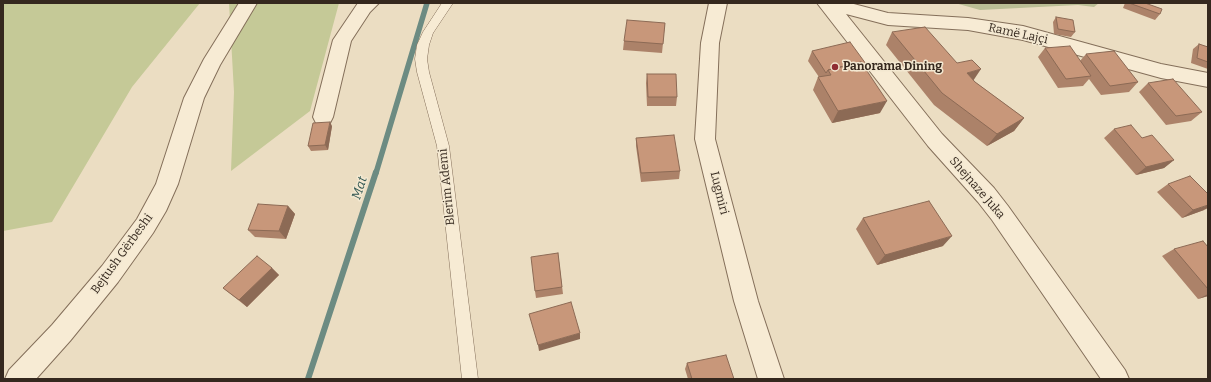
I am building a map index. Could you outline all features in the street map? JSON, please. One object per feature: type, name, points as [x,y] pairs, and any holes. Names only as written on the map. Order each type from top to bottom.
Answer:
[{"type":"street","name":"Bejtush Gërbeshi","points":[[18,379],[61,333],[110,274],[145,226],[158,204],[167,184],[194,98],[211,64],[248,3]]},
{"type":"street","points":[[323,117],[342,40],[364,8],[370,3]]},
{"type":"street","name":"Lugmiri","points":[[718,3],[710,43],[705,139],[746,302],[771,379]]},
{"type":"street","name":"Ramë Lajçi","points":[[827,4],[888,19],[968,24],[1023,33],[1161,71],[1208,80]]},
{"type":"street","name":"Shejnaze Juka","points":[[827,4],[935,140],[995,207],[1116,379]]},
{"type":"lane","name":"Blerim Ademi","points":[[448,3],[428,32],[423,45],[421,59],[422,72],[443,146],[470,379]]},
{"type":"green space","points":[[3,3],[200,3],[132,87],[52,222],[3,231]]},
{"type":"green space","points":[[229,3],[339,3],[310,111],[231,171],[234,92]]},
{"type":"green space","points":[[955,3],[1099,3],[1094,7],[1078,5],[980,10]]},
{"type":"building","points":[[1129,3],[1145,3],[1162,9],[1160,14]]},
{"type":"building","points":[[1056,17],[1073,20],[1075,32],[1058,29]]},
{"type":"building","points":[[627,20],[665,23],[663,44],[624,41]]},
{"type":"building","points":[[925,27],[957,63],[972,60],[981,69],[967,73],[975,82],[1024,118],[997,134],[942,93],[892,32]]},
{"type":"building","points":[[850,42],[866,64],[861,62],[828,70],[826,73],[812,51]]},
{"type":"building","points":[[1199,44],[1208,47],[1208,62],[1197,58]]},
{"type":"building","points":[[1070,46],[1091,76],[1066,79],[1045,48]]},
{"type":"building","points":[[1114,51],[1138,82],[1110,86],[1086,54]]},
{"type":"building","points":[[861,62],[887,101],[838,111],[818,77],[831,75],[828,70]]},
{"type":"building","points":[[647,74],[676,74],[677,97],[648,97]]},
{"type":"building","points":[[1173,79],[1202,112],[1176,116],[1148,83]]},
{"type":"building","points":[[330,122],[325,145],[308,146],[313,123]]},
{"type":"building","points":[[1131,125],[1142,138],[1152,135],[1174,160],[1146,167],[1114,129]]},
{"type":"building","points":[[674,135],[680,171],[641,173],[636,138]]},
{"type":"building","points":[[1190,176],[1208,194],[1208,205],[1193,210],[1168,184]]},
{"type":"building","points":[[929,201],[952,236],[885,255],[863,218]]},
{"type":"building","points":[[258,204],[288,206],[279,231],[248,230]]},
{"type":"building","points":[[1203,241],[1208,247],[1208,289],[1174,249]]},
{"type":"building","points":[[558,253],[562,287],[535,291],[531,257]]},
{"type":"building","points":[[257,256],[272,268],[239,300],[223,288]]},
{"type":"building","points":[[571,302],[580,333],[538,345],[529,314]]},
{"type":"building","points":[[726,355],[734,379],[692,379],[687,363]]},
{"type":"waterway","name":"Mat","points":[[376,173],[427,3]]},
{"type":"waterway","name":"Mat","points":[[308,379],[376,172]]},
{"type":"place","name":"Panorama Dining","points":[[835,67]]}]
